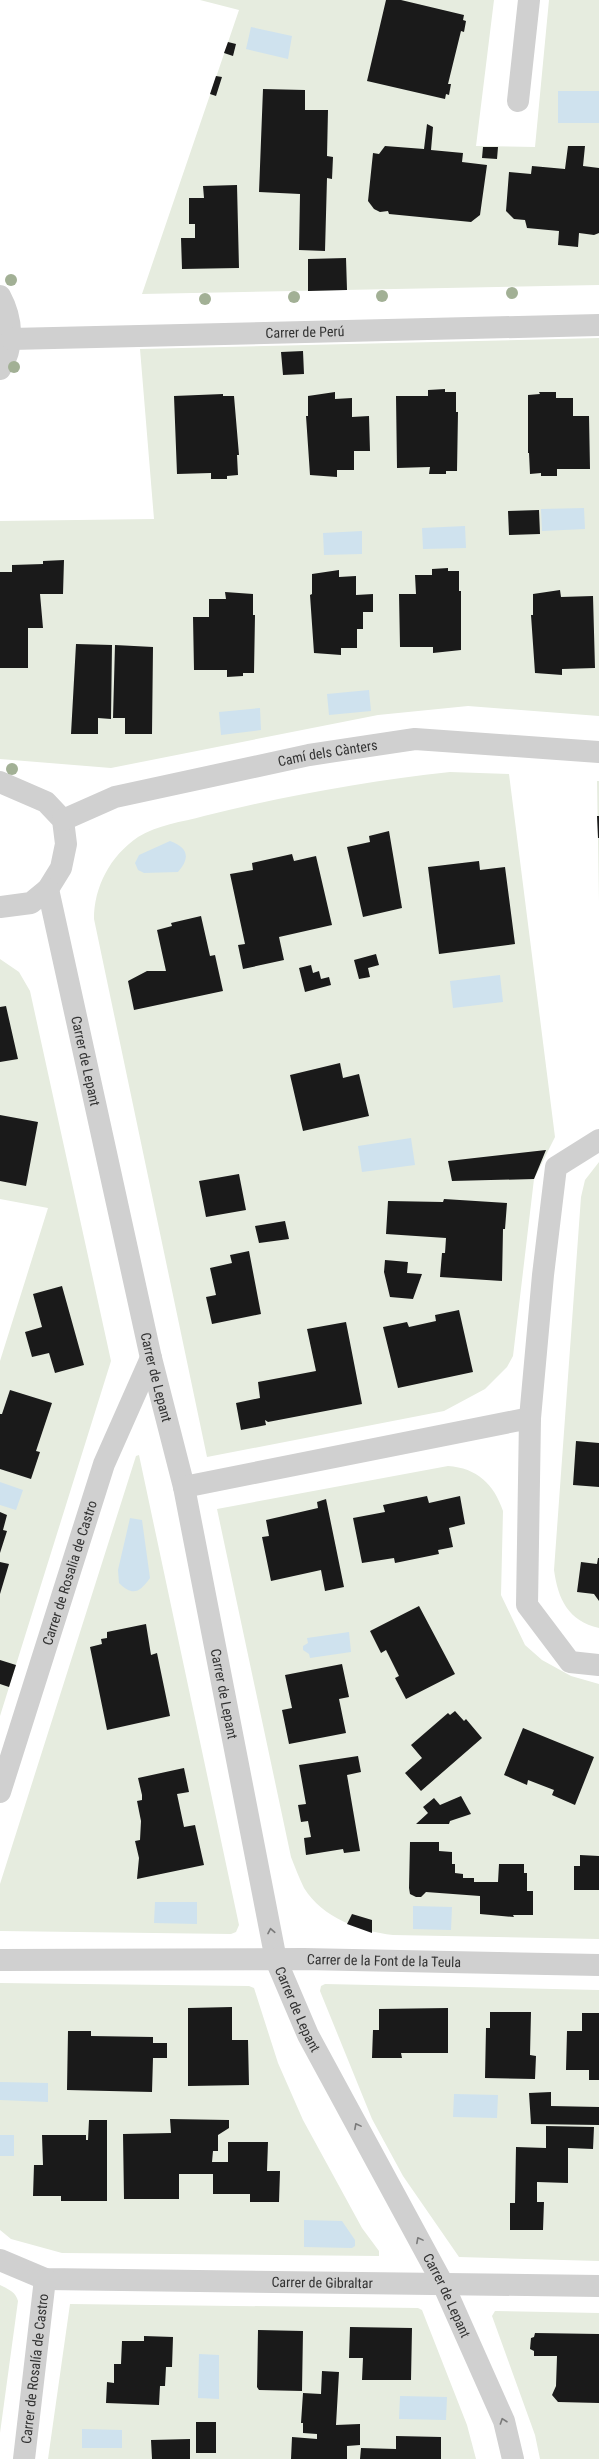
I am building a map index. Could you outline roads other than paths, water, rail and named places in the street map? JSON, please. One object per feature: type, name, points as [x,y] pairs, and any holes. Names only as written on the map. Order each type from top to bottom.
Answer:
[{"type":"street","points":[[518,101],[529,0]]},
{"type":"street","points":[[0,296],[9,315],[11,339],[0,370]]},
{"type":"street","name":"Carrer de Perú","points":[[11,339],[599,325]]},
{"type":"street","name":"Camí dels Cànters","points":[[63,820],[115,797],[309,755],[415,739],[599,752]]},
{"type":"street","points":[[0,782],[46,802],[63,820],[66,844],[62,862],[48,889],[31,903],[0,907]]},
{"type":"street","name":"Carrer de Lepant","points":[[48,889],[151,1358],[184,1487],[276,1960],[308,2035],[443,2284],[504,2421],[513,2459]]},
{"type":"street","points":[[599,1140],[556,1167],[530,1418],[527,1605],[570,1662],[599,1665]]},
{"type":"street","name":"Carrer de Rosalia de Castro","points":[[0,1792],[104,1464],[151,1358]]},
{"type":"street","points":[[184,1487],[530,1418]]},
{"type":"street","name":"Carrer de la Font de la Teula","points":[[0,1960],[276,1960],[599,1964]]},
{"type":"street","points":[[0,2260],[45,2279]]},
{"type":"street","name":"Carrer de Gibraltar","points":[[45,2279],[599,2286]]},
{"type":"street","name":"Carrer de Rosalía de Castro","points":[[24,2459],[45,2279]]},
{"type":"water","points":[[251,27],[292,36],[288,59],[246,49]]},
{"type":"water","points":[[558,91],[599,91],[599,123],[558,123]]},
{"type":"water","points":[[584,508],[585,529],[542,531],[541,509]]},
{"type":"water","points":[[465,526],[466,548],[423,549],[422,528]]},
{"type":"water","points":[[362,531],[362,554],[324,555],[323,533]]},
{"type":"water","points":[[369,690],[371,711],[329,715],[327,694]]},
{"type":"water","points":[[260,708],[261,730],[221,735],[219,712]]},
{"type":"water","points":[[170,841],[181,847],[186,854],[182,867],[178,872],[144,873],[138,870],[135,863],[139,855]]},
{"type":"water","points":[[500,975],[503,1002],[453,1008],[450,981]]},
{"type":"water","points":[[411,1138],[415,1165],[362,1172],[358,1146]]},
{"type":"water","points":[[0,1482],[23,1490],[16,1510],[0,1505]]},
{"type":"water","points":[[130,1518],[142,1520],[150,1578],[143,1587],[136,1591],[128,1590],[119,1583],[118,1570]]},
{"type":"water","points":[[349,1632],[351,1652],[310,1658],[309,1654],[303,1650],[303,1646],[308,1643],[307,1638]]},
{"type":"water","points":[[155,1902],[197,1902],[197,1924],[154,1923]]},
{"type":"water","points":[[413,1906],[452,1907],[451,1930],[413,1929]]},
{"type":"water","points":[[0,2082],[48,2083],[48,2102],[0,2100]]},
{"type":"water","points":[[454,2094],[498,2095],[497,2118],[453,2117]]},
{"type":"water","points":[[0,2135],[14,2135],[14,2156],[0,2156]]},
{"type":"water","points":[[304,2220],[342,2221],[355,2240],[355,2246],[352,2248],[304,2247]]},
{"type":"water","points":[[199,2354],[219,2355],[219,2399],[198,2398]]},
{"type":"water","points":[[400,2396],[447,2397],[446,2420],[399,2419]]},
{"type":"water","points":[[82,2429],[122,2430],[122,2448],[82,2448]]}]
